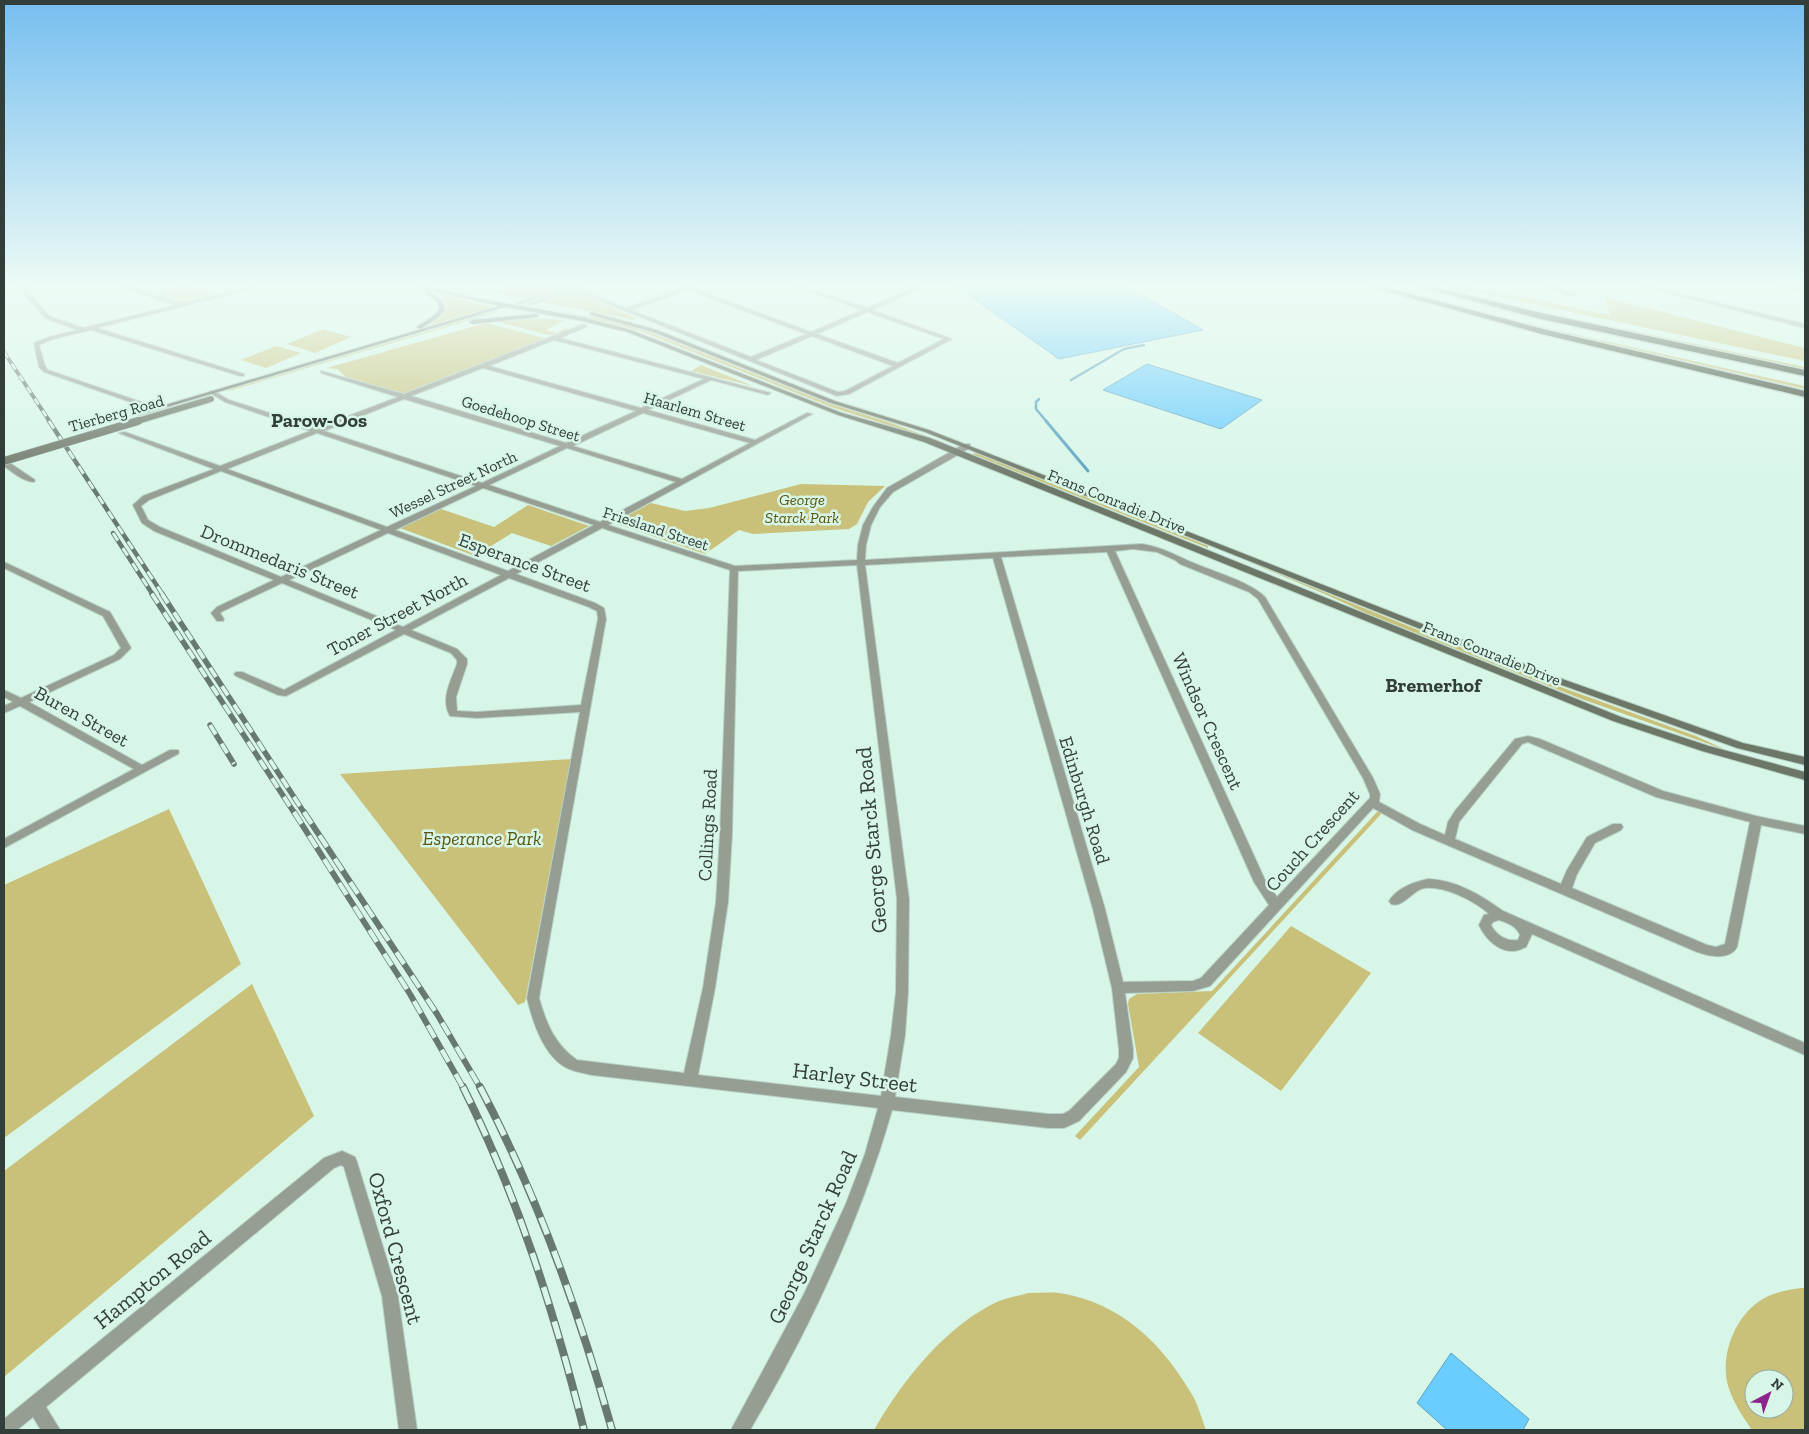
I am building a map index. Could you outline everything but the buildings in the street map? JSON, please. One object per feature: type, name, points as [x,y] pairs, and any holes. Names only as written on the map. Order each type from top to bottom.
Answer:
[{"type":"highway","points":[[1624,351],[1805,394]]},
{"type":"highway","points":[[1657,351],[1805,384]]},
{"type":"highway","points":[[1703,351],[1805,373]]},
{"type":"highway","points":[[1739,351],[1805,365]]},
{"type":"main road","name":"Tierberg Road","points":[[4,462],[356,351]]},
{"type":"main road","name":"Tierberg Road","points":[[4,454],[370,351]]},
{"type":"main road","name":"Frans Conradie Drive","points":[[682,351],[840,414],[911,435],[956,452],[1617,718],[1706,749],[1805,776]]},
{"type":"main road","name":"Frans Conradie Drive","points":[[706,351],[834,402],[927,431],[967,446],[1562,682],[1704,734],[1742,746],[1805,761]]},
{"type":"street","points":[[38,351],[42,367],[46,371],[142,404]]},
{"type":"street","points":[[165,351],[242,375]]},
{"type":"street","points":[[221,469],[521,351]]},
{"type":"street","points":[[604,351],[768,393]]},
{"type":"street","points":[[727,351],[834,394],[843,394],[927,351]]},
{"type":"street","points":[[750,360],[772,351]]},
{"type":"street","points":[[858,351],[899,366]]},
{"type":"street","name":"Haarlem Street","points":[[483,366],[755,442]]},
{"type":"street","name":"Goedehoop Street","points":[[323,372],[682,481]]},
{"type":"street","name":"Wessel Street North","points":[[220,619],[215,614],[217,610],[710,378]]},
{"type":"street","name":"Friesland Street","points":[[211,396],[734,569],[1114,548]]},
{"type":"street","name":"Toner Street North","points":[[239,674],[280,693],[286,693],[809,414]]},
{"type":"street","name":"Esperance Street","points":[[123,433],[598,607],[603,613],[533,998],[537,1015],[557,1052]]},
{"type":"street","name":"George Starck Road","points":[[740,1430],[759,1398],[810,1300],[872,1154],[887,1103],[902,992],[902,899],[861,562],[864,529],[881,499],[906,480],[967,446]]},
{"type":"street","points":[[4,462],[13,470],[32,480]]},
{"type":"street","name":"Drommedaris Street","points":[[221,469],[146,498],[137,507],[145,521],[151,526],[454,651],[462,659],[450,700],[451,710],[454,714],[477,715],[586,708]]},
{"type":"street","name":"Couch Crescent","points":[[1114,548],[1149,549],[1252,590],[1261,598],[1375,794],[1372,803],[1205,982],[1193,986],[1118,988]]},
{"type":"street","name":"Windsor Crescent","points":[[1114,548],[1260,882],[1276,905]]},
{"type":"street","name":"Edinburgh Road","points":[[996,554],[1048,740],[1099,908],[1118,988],[1126,1058]]},
{"type":"street","points":[[4,565],[107,614],[126,648],[122,654],[4,710]]},
{"type":"street","name":"Collings Road","points":[[690,1079],[708,988],[722,902],[726,834],[734,569]]},
{"type":"street","name":"Buren Street","points":[[4,693],[142,769]]},
{"type":"street","points":[[1449,840],[1454,822],[1459,814],[1519,741],[1528,739],[1660,794],[1756,820],[1805,830]]},
{"type":"street","points":[[4,844],[174,752]]},
{"type":"street","points":[[1372,803],[1416,827],[1714,952],[1727,950],[1731,947],[1756,820]]},
{"type":"street","points":[[1565,890],[1571,873],[1591,840],[1617,827]]},
{"type":"street","points":[[1395,901],[1408,889],[1417,885],[1437,883],[1478,900],[1500,915],[1805,1049]]},
{"type":"street","points":[[1500,915],[1493,916],[1486,921],[1487,930],[1494,939],[1507,945],[1519,945],[1526,940],[1525,931],[1517,922]]},
{"type":"street","points":[[1526,935],[1552,937]]},
{"type":"street","name":"Harley Street","points":[[557,1052],[573,1065],[583,1067],[1048,1121],[1064,1121],[1074,1116],[1121,1068],[1126,1058]]},
{"type":"street","name":"Oxford Crescent","points":[[329,1163],[342,1158],[350,1162],[386,1280],[394,1315],[408,1430]]},
{"type":"street","name":"Hampton Road","points":[[4,1430],[329,1163]]},
{"type":"street","points":[[35,1405],[50,1430]]},
{"type":"green space","points":[[264,351],[294,351],[301,353],[266,368],[241,360]]},
{"type":"green space","points":[[361,351],[365,351],[225,392]]},
{"type":"green space","points":[[387,351],[517,351],[404,394],[346,377],[337,369],[327,368]]},
{"type":"green space","points":[[690,351],[697,351],[828,403],[948,444],[834,408]]},
{"type":"green space","points":[[1642,351],[1805,386],[1805,389]]},
{"type":"green space","points":[[1721,351],[1805,367],[1805,369]]},
{"type":"green space","points":[[1757,351],[1805,351],[1805,361]]},
{"type":"green space","points":[[701,365],[753,386],[691,371]]},
{"type":"green space","points":[[976,453],[1208,546],[1208,548],[972,454]]},
{"type":"green space","name":"George Starck Park","points":[[801,484],[885,486],[868,502],[857,524],[849,529],[753,534],[739,530],[705,554],[614,523],[651,503],[685,511],[709,508]]},
{"type":"green space","points":[[528,505],[589,526],[551,546],[512,533],[475,556],[400,528],[441,509],[494,527]]},
{"type":"green space","points":[[1247,561],[1547,682],[1696,736],[1726,750],[1579,698],[1366,613]]},
{"type":"green space","name":"Esperance Park","points":[[571,759],[525,1002],[518,1005],[340,774]]},
{"type":"green space","points":[[169,809],[241,964],[4,1138],[4,885]]},
{"type":"green space","points":[[1377,812],[1383,812],[1080,1140],[1075,1136],[1139,1067],[1128,1004],[1129,999],[1137,994],[1212,991]]},
{"type":"green space","points":[[1291,926],[1371,973],[1281,1091],[1198,1033]]},
{"type":"green space","points":[[252,984],[314,1116],[4,1377],[4,1171]]},
{"type":"green space","points":[[1805,1288],[1805,1430],[1752,1430],[1745,1419],[1794,1419],[1794,1369],[1744,1369],[1744,1418],[1734,1401],[1727,1382],[1726,1359],[1732,1336],[1744,1315],[1761,1300],[1781,1292]]},
{"type":"green space","points":[[1028,1293],[1059,1293],[1081,1298],[1121,1316],[1138,1329],[1169,1360],[1182,1379],[1196,1402],[1206,1430],[874,1430],[885,1411],[912,1374],[944,1339],[980,1311],[1002,1300]]},
{"type":"water","points":[[1048,351],[1099,351],[1059,359]]},
{"type":"water","points":[[1147,364],[1262,400],[1221,429],[1103,390]]},
{"type":"water","points":[[1451,1353],[1529,1419],[1523,1430],[1447,1430],[1417,1403]]},
{"type":"waterway","points":[[1071,380],[1121,351]]},
{"type":"waterway","points":[[1039,399],[1036,402],[1036,409],[1047,422]]},
{"type":"waterway","points":[[1046,421],[1088,471]]},
{"type":"railway","points":[[4,352],[50,422]]},
{"type":"railway","points":[[49,421],[163,595]]},
{"type":"railway","points":[[113,533],[153,595]]},
{"type":"railway","points":[[152,594],[295,814]]},
{"type":"railway","points":[[162,594],[305,814]]},
{"type":"railway","points":[[210,725],[234,764]]},
{"type":"railway","points":[[294,812],[410,994],[464,1089]]},
{"type":"railway","points":[[304,812],[437,1014],[481,1089]]},
{"type":"railway","points":[[480,1087],[539,1212],[586,1342],[612,1430]]},
{"type":"railway","points":[[464,1089],[483,1128],[518,1212],[547,1298],[584,1430]]},
{"type":"district","name":"Parow-Oos","points":[[319,420]]},
{"type":"district","name":"Bremerhof","points":[[1433,685]]}]
